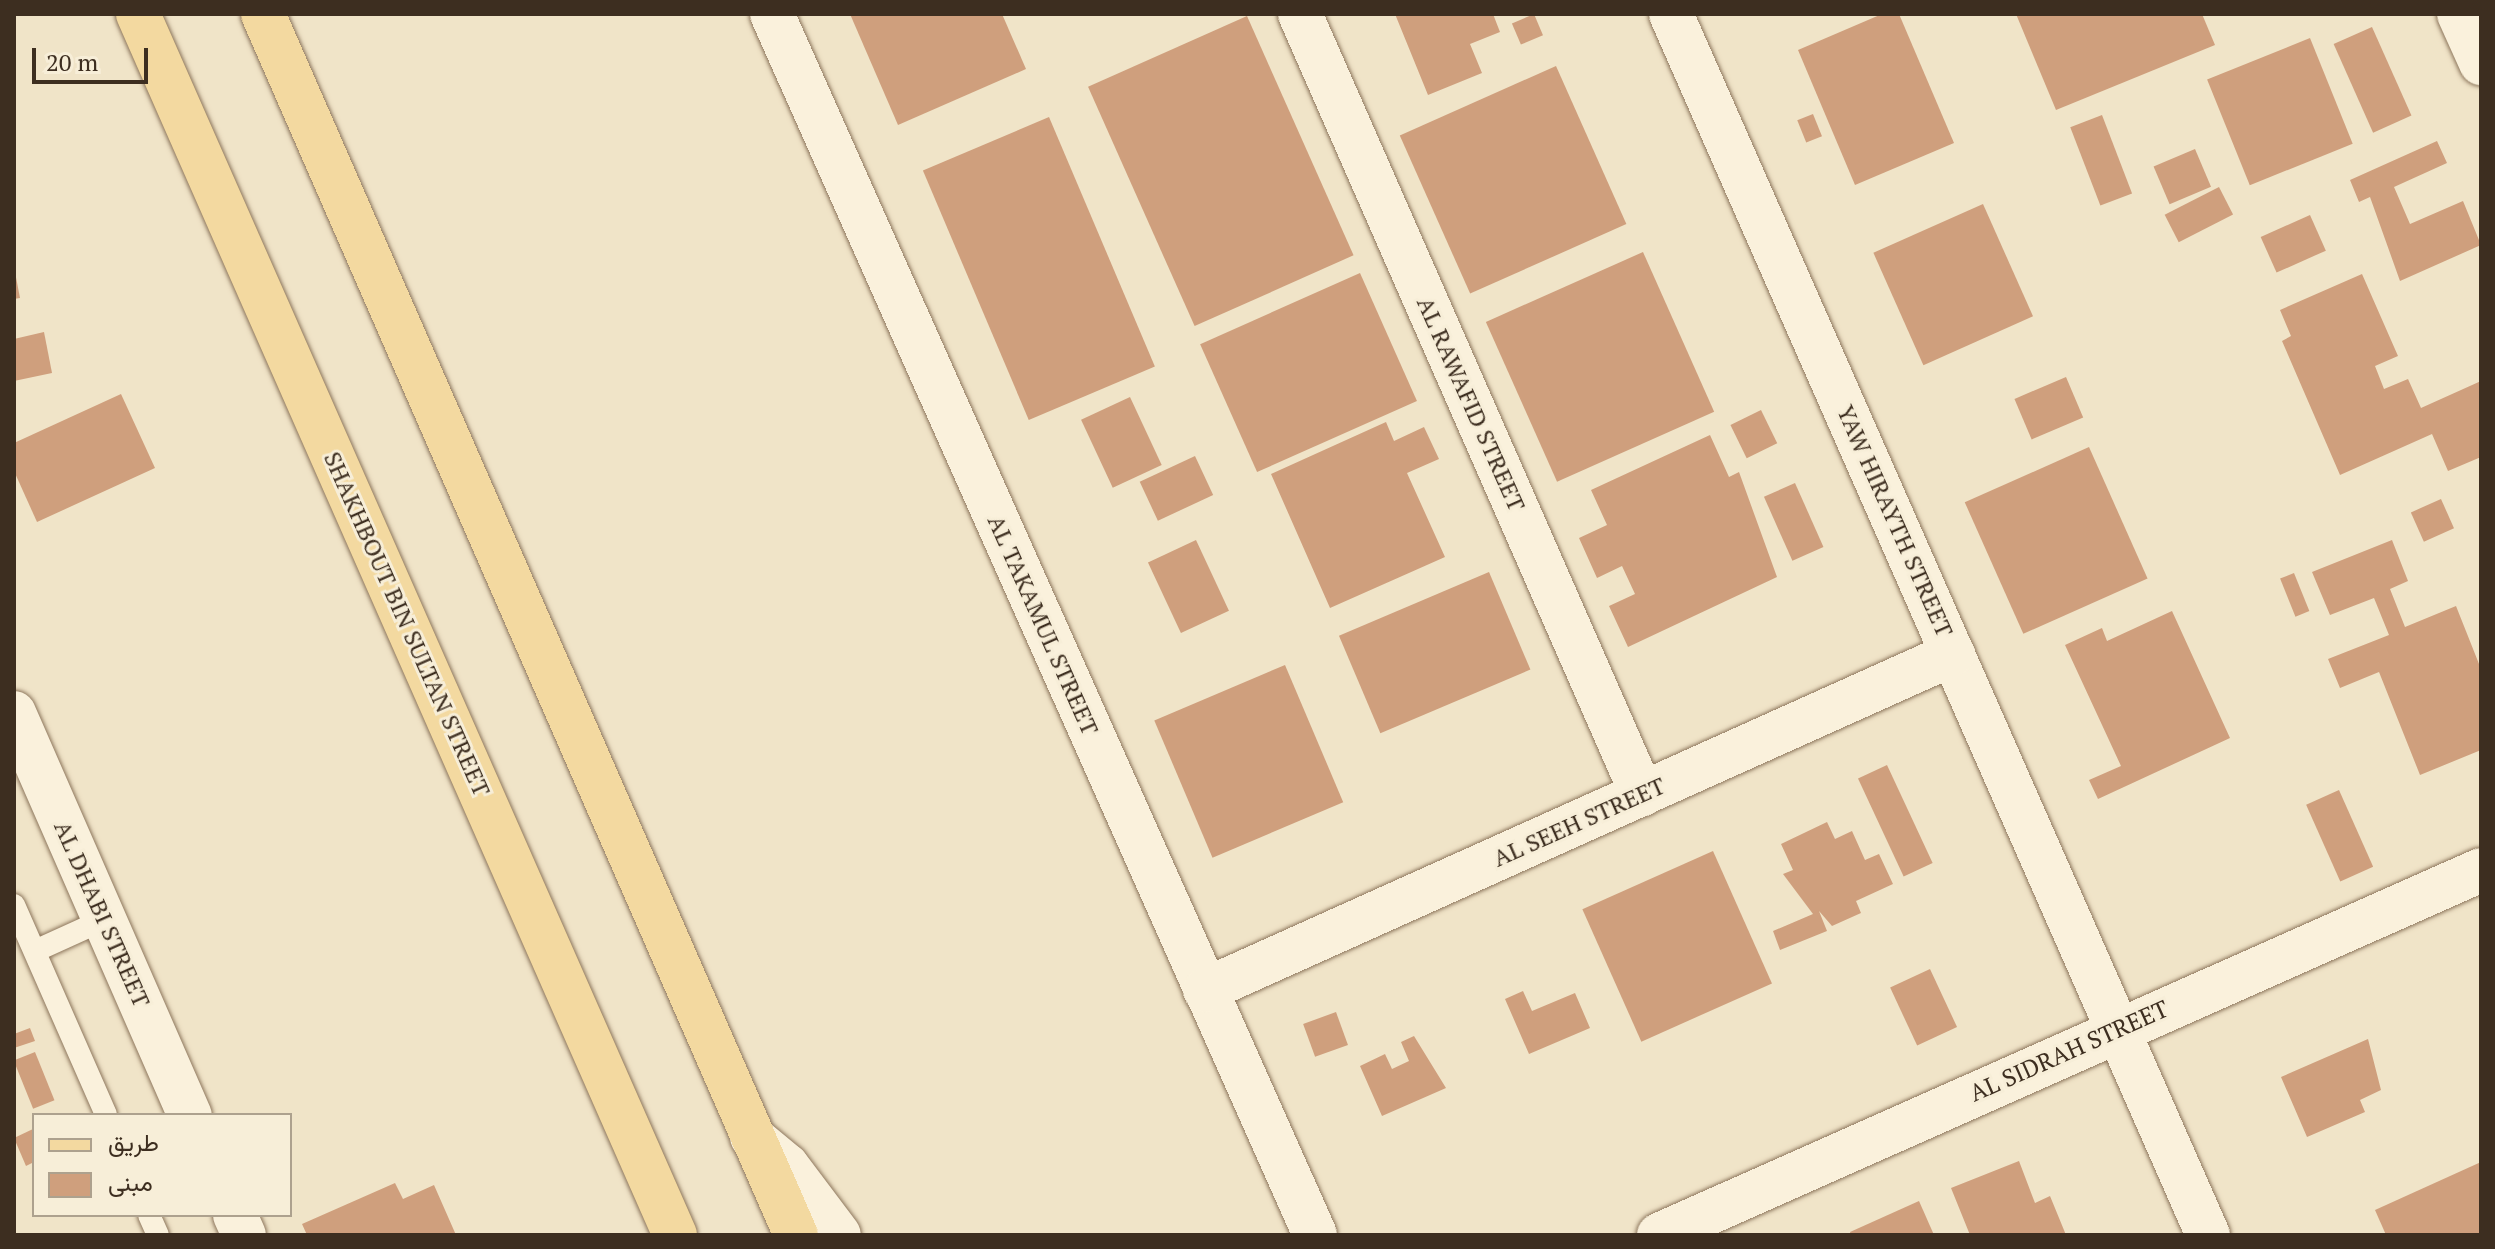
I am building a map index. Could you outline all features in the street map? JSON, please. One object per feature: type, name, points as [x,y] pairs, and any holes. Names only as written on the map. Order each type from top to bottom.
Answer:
[{"type":"main road","name":"SHAKHBOUT BIN SULTAN STREET","points":[[138,14],[675,1235]]},
{"type":"main road","points":[[263,14],[796,1235]]},
{"type":"street","name":"AL TAKAMUL STREET","points":[[772,14],[1315,1235]]},
{"type":"street","name":"AL RAWAFID STREET","points":[[1300,14],[1642,794]]},
{"type":"street","name":"YAW HIRAYTH STREET","points":[[1671,14],[2208,1235]]},
{"type":"street","points":[[2459,14],[2481,63]]},
{"type":"street","name":"AL SEEH STREET","points":[[1205,990],[1953,654]]},
{"type":"street","name":"AL DHABI STREET","points":[[14,713],[189,1113]]},
{"type":"street","name":"AL SIDRAH STREET","points":[[1659,1235],[2117,1029],[2481,870]]},
{"type":"street","points":[[752,1137],[787,1166],[839,1235]]},
{"type":"lane","points":[[14,905],[105,1113]]},
{"type":"lane","points":[[35,951],[103,920]]},
{"type":"building","points":[[850,14],[1002,14],[1026,69],[898,125]]},
{"type":"building","points":[[1395,14],[1493,14],[1500,32],[1470,44],[1482,73],[1428,95]]},
{"type":"building","points":[[1534,14],[1543,35],[1521,45],[1512,23]]},
{"type":"building","points":[[1882,14],[1899,14],[1954,143],[1855,185],[1798,50]]},
{"type":"building","points":[[2016,14],[2202,14],[2215,45],[2056,110]]},
{"type":"building","points":[[1247,16],[1354,255],[1195,326],[1088,87]]},
{"type":"building","points":[[2372,27],[2411,116],[2373,133],[2334,44]]},
{"type":"building","points":[[2310,38],[2353,144],[2250,185],[2207,80]]},
{"type":"building","points":[[1556,66],[1626,224],[1470,294],[1400,136]]},
{"type":"building","points":[[1813,114],[1822,136],[1806,143],[1797,120]]},
{"type":"building","points":[[2102,115],[2132,193],[2100,206],[2070,127]]},
{"type":"building","points":[[1049,117],[1155,366],[1029,420],[923,171]]},
{"type":"building","points":[[2437,141],[2447,163],[2394,187],[2410,224],[2463,201],[2481,245],[2400,281],[2370,197],[2359,202],[2350,180]]},
{"type":"building","points":[[2195,149],[2211,187],[2170,204],[2154,167]]},
{"type":"building","points":[[2219,187],[2233,215],[2179,242],[2165,215]]},
{"type":"building","points":[[1983,204],[2033,316],[1923,365],[1873,253]]},
{"type":"building","points":[[2310,215],[2326,251],[2277,273],[2261,237]]},
{"type":"building","points":[[1643,252],[1714,412],[1557,482],[1486,322]]},
{"type":"building","points":[[14,267],[20,298],[14,299]]},
{"type":"building","points":[[1360,273],[1417,401],[1257,472],[1200,344]]},
{"type":"building","points":[[2362,274],[2398,356],[2375,366],[2384,389],[2408,379],[2421,408],[2481,381],[2481,457],[2448,471],[2432,434],[2340,475],[2282,341],[2291,336],[2280,310]]},
{"type":"building","points":[[44,332],[52,373],[14,381],[14,339]]},
{"type":"building","points":[[2066,377],[2083,418],[2032,439],[2014,399]]},
{"type":"building","points":[[121,394],[155,468],[37,522],[14,471],[14,443]]},
{"type":"building","points":[[1130,397],[1162,465],[1113,488],[1081,420]]},
{"type":"building","points":[[1761,410],[1777,443],[1747,458],[1730,425]]},
{"type":"building","points":[[1386,422],[1394,441],[1424,427],[1439,459],[1407,473],[1445,557],[1330,608],[1271,474]]},
{"type":"building","points":[[1710,435],[1729,477],[1739,472],[1777,577],[1628,647],[1609,606],[1635,594],[1622,566],[1597,578],[1579,538],[1607,525],[1591,490]]},
{"type":"building","points":[[2089,447],[2148,579],[2023,634],[1965,502]]},
{"type":"building","points":[[1195,456],[1213,495],[1158,521],[1140,482]]},
{"type":"building","points":[[1795,483],[1823,547],[1792,561],[1764,497]]},
{"type":"building","points":[[2441,499],[2454,528],[2424,542],[2411,512]]},
{"type":"building","points":[[1196,540],[1229,611],[1181,633],[1148,562]]},
{"type":"building","points":[[2392,540],[2408,581],[2390,589],[2405,627],[2456,606],[2481,669],[2481,750],[2420,775],[2379,672],[2340,688],[2328,659],[2389,635],[2374,598],[2330,615],[2312,572]]},
{"type":"building","points":[[1489,572],[1530,670],[1380,733],[1339,636]]},
{"type":"building","points":[[2294,573],[2309,611],[2295,617],[2280,579]]},
{"type":"building","points":[[2172,611],[2230,738],[2098,799],[2089,780],[2121,766],[2065,645],[2102,628],[2107,641]]},
{"type":"building","points":[[1285,665],[1343,802],[1213,858],[1154,720]]},
{"type":"building","points":[[1887,765],[1933,863],[1904,876],[1858,779]]},
{"type":"building","points":[[2339,790],[2373,867],[2340,881],[2306,805]]},
{"type":"building","points":[[1827,822],[1835,839],[1852,831],[1865,860],[1879,854],[1893,884],[1856,901],[1861,913],[1832,926],[1819,911],[1827,931],[1780,950],[1773,931],[1813,914],[1783,874],[1793,870],[1781,844]]},
{"type":"building","points":[[1713,851],[1772,983],[1641,1042],[1582,909]]},
{"type":"building","points":[[1930,969],[1957,1027],[1917,1046],[1890,988]]},
{"type":"building","points":[[1523,991],[1532,1011],[1575,993],[1590,1028],[1529,1054],[1505,999]]},
{"type":"building","points":[[1336,1012],[1348,1045],[1315,1057],[1303,1024]]},
{"type":"building","points":[[30,1028],[35,1041],[14,1048],[14,1034]]},
{"type":"building","points":[[1414,1036],[1446,1088],[1382,1116],[1360,1066],[1385,1054],[1392,1069],[1409,1061],[1401,1042]]},
{"type":"building","points":[[2368,1039],[2381,1090],[2360,1100],[2365,1112],[2307,1137],[2281,1077]]},
{"type":"building","points":[[35,1052],[54,1100],[33,1109],[14,1060]]},
{"type":"building","points":[[32,1129],[32,1163],[26,1166],[14,1138]]},
{"type":"building","points":[[2019,1161],[2035,1203],[2050,1196],[2066,1235],[1970,1235],[1951,1188]]},
{"type":"building","points":[[2481,1162],[2481,1235],[2386,1235],[2375,1210]]},
{"type":"building","points":[[395,1183],[403,1199],[434,1185],[456,1235],[307,1235],[302,1224]]},
{"type":"building","points":[[1919,1201],[1934,1235],[1851,1235],[1850,1232]]}]
